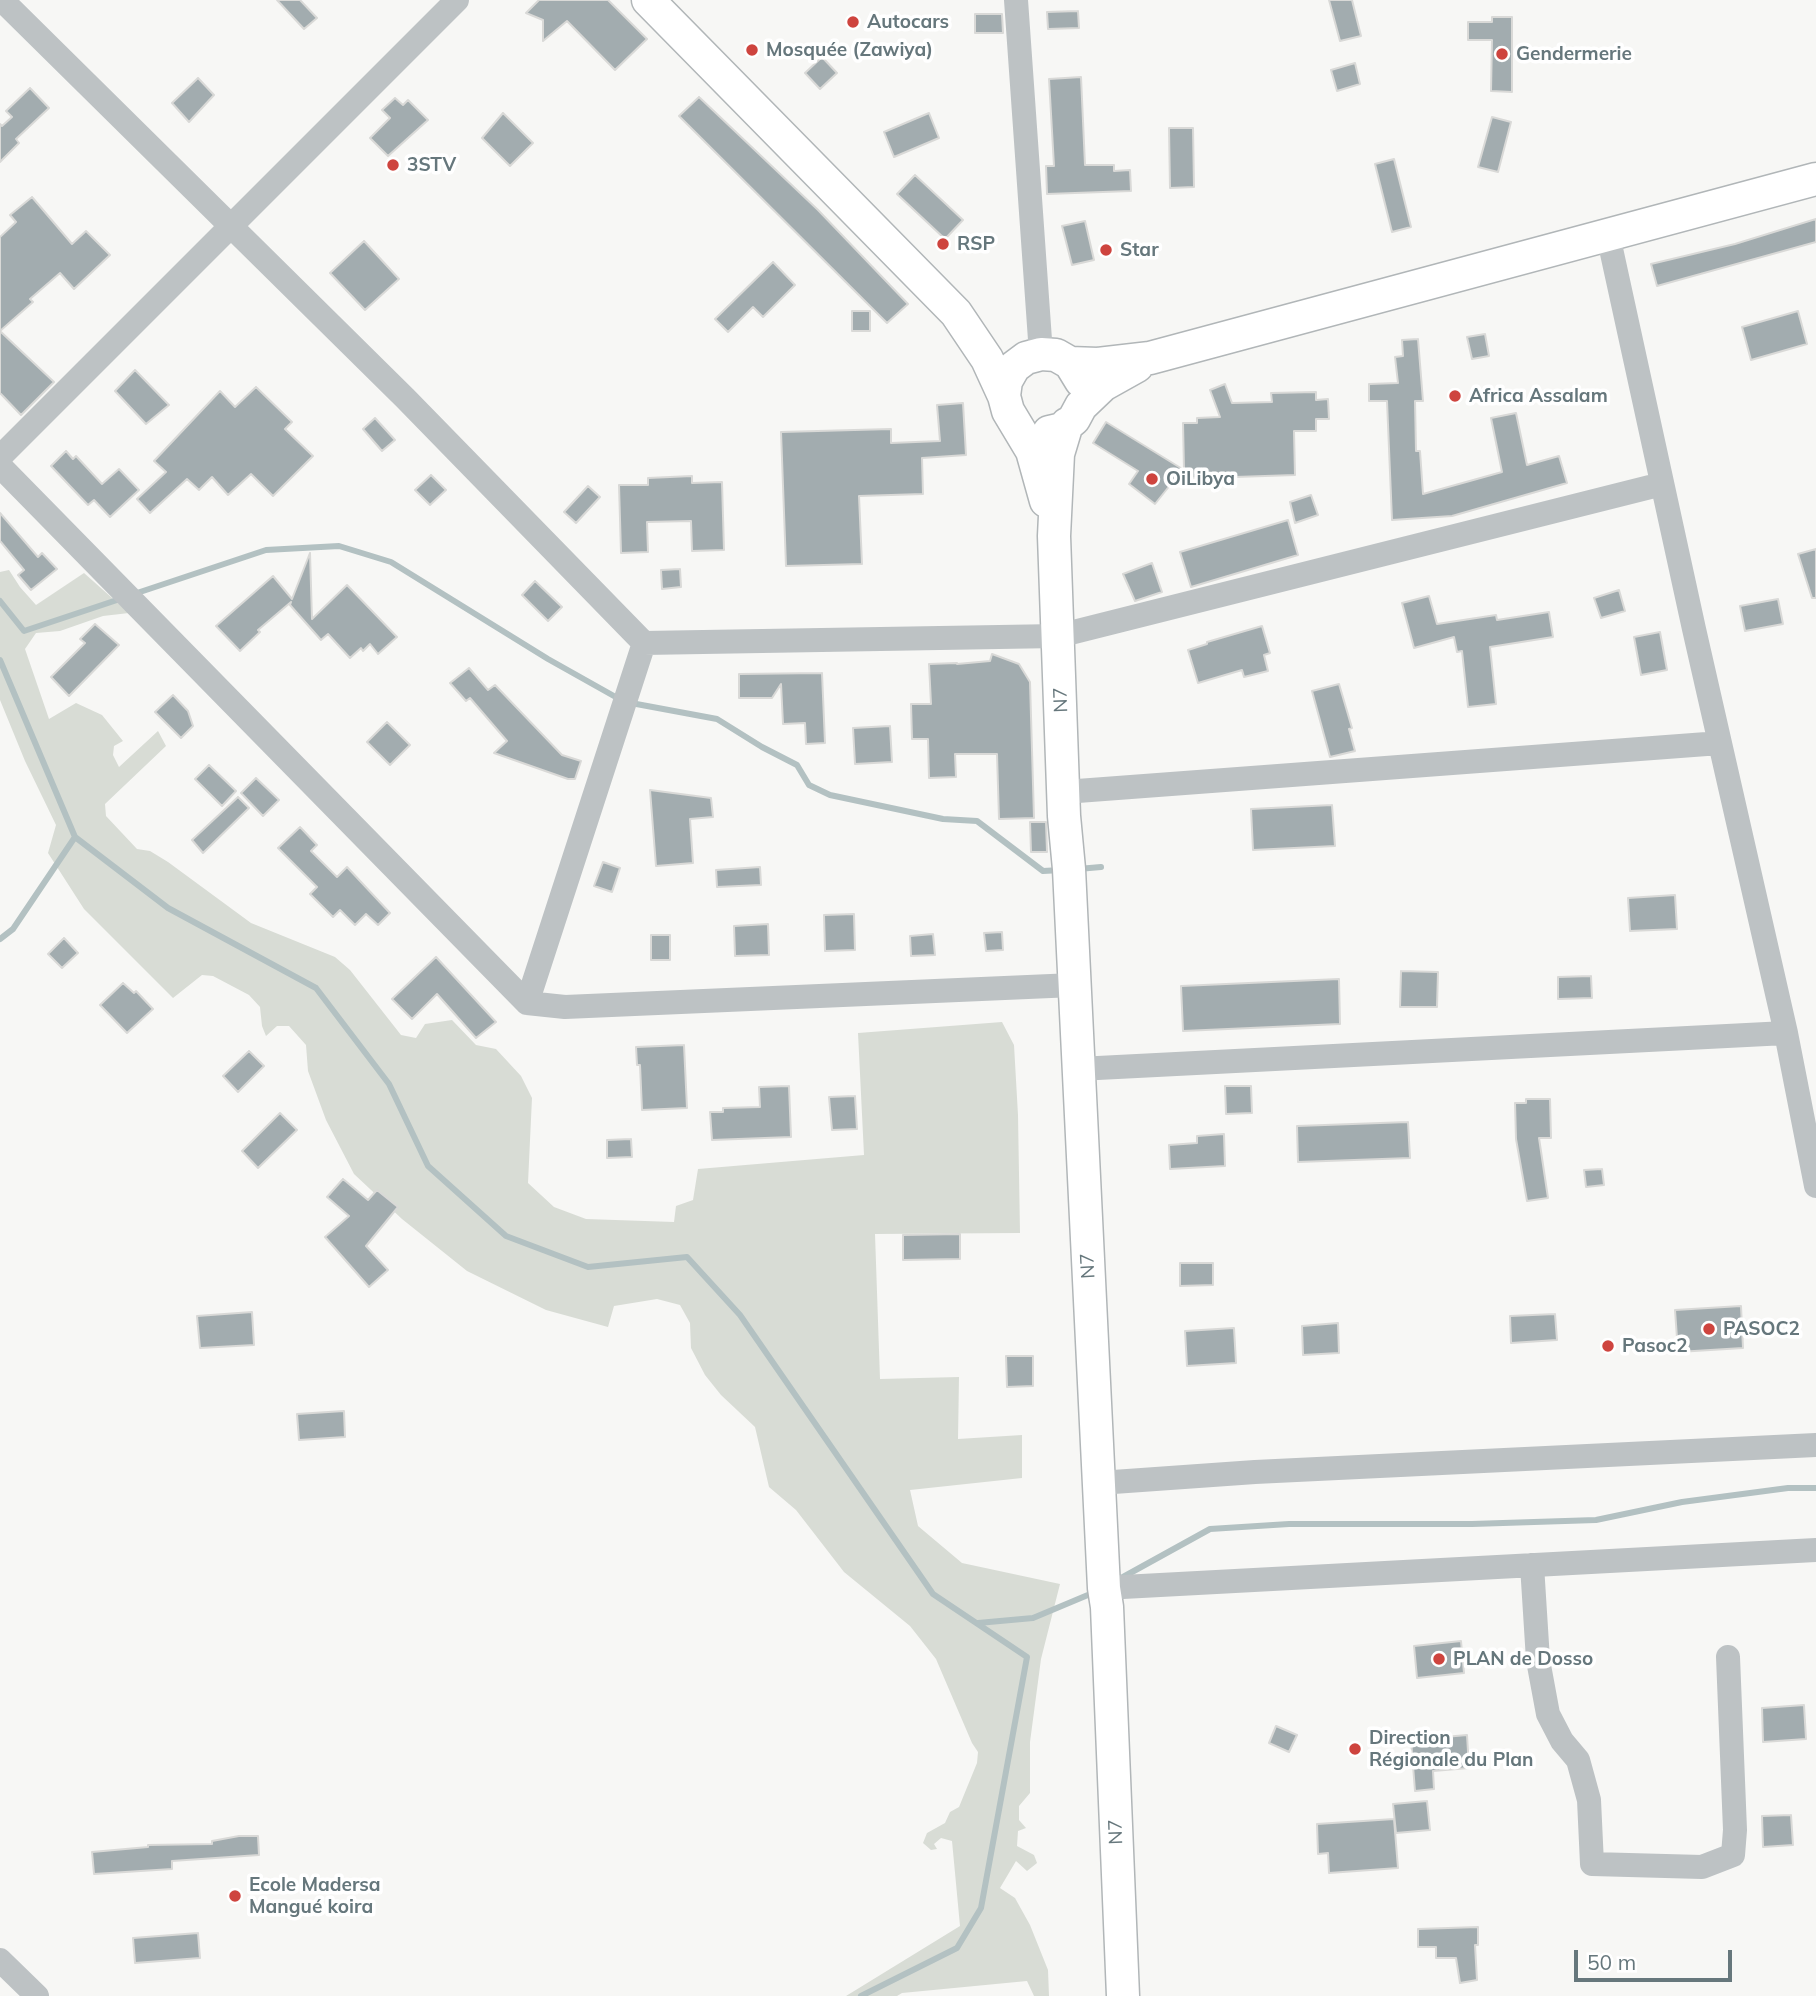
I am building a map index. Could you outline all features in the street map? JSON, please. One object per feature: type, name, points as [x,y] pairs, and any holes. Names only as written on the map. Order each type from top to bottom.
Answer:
[{"type":"main road","points":[[648,0],[956,313],[987,359],[1032,452],[1054,536]]},
{"type":"main road","points":[[1150,358],[1103,385],[1062,429],[1047,433],[1031,431],[1011,410],[1006,381],[1014,367],[1046,358],[1098,364],[1150,358],[1816,179]]},
{"type":"main road","points":[[956,313],[1079,375],[1084,390],[1058,454],[1054,536]]},
{"type":"main road","name":"N7","points":[[1054,536],[1078,1069],[1107,1606],[1122,1996]]},
{"type":"street","points":[[2,0],[405,398],[644,643],[1058,636],[1662,484]]},
{"type":"street","points":[[0,457],[457,0]]},
{"type":"street","points":[[1016,0],[1046,358]]},
{"type":"street","points":[[1608,235],[1786,1033],[1816,1185]]},
{"type":"street","points":[[0,466],[527,1003],[565,1007],[1074,985]]},
{"type":"street","points":[[527,1003],[644,643]]},
{"type":"street","points":[[1065,792],[1720,743]]},
{"type":"street","points":[[1078,1069],[1786,1033]]},
{"type":"street","points":[[1099,1483],[1255,1472],[1816,1446]]},
{"type":"street","points":[[1104,1588],[1816,1550]]},
{"type":"street","points":[[1532,1565],[1538,1660],[1548,1714],[1562,1741],[1578,1760],[1589,1800],[1592,1864],[1702,1867],[1734,1855],[1728,1657]]},
{"type":"street","points":[[0,1959],[37,1996]]},
{"type":"shaded area","points":[[9,570],[36,605],[84,573],[129,613],[103,616],[60,631],[36,633],[25,649],[49,719],[76,703],[102,715],[123,741],[114,746],[113,755],[119,767],[158,731],[166,746],[105,804],[106,816],[137,849],[150,851],[168,862],[251,923],[335,957],[350,970],[401,1035],[416,1038],[425,1024],[452,1020],[476,1045],[496,1049],[521,1076],[532,1098],[528,1183],[554,1207],[586,1219],[674,1222],[676,1206],[693,1200],[698,1169],[864,1155],[858,1033],[1002,1022],[1014,1045],[1020,1233],[875,1234],[880,1379],[959,1377],[958,1439],[1022,1435],[1022,1478],[910,1490],[918,1526],[962,1563],[1060,1584],[1041,1659],[1030,1742],[1030,1793],[1019,1806],[1019,1820],[1026,1828],[1018,1831],[1017,1846],[1034,1855],[1037,1863],[1027,1871],[1016,1861],[1000,1888],[1015,1898],[1030,1925],[1048,1970],[1049,1996],[1034,1996],[1027,1981],[902,1993],[897,1996],[846,1996],[960,1926],[952,1841],[941,1838],[934,1844],[937,1849],[931,1850],[923,1843],[927,1833],[945,1823],[950,1812],[959,1807],[977,1763],[978,1752],[936,1659],[910,1626],[844,1572],[796,1510],[769,1487],[755,1427],[721,1395],[705,1375],[691,1348],[690,1323],[680,1305],[657,1299],[614,1306],[608,1327],[546,1310],[467,1271],[402,1219],[354,1174],[326,1120],[308,1071],[306,1045],[289,1026],[277,1026],[266,1036],[260,1007],[249,995],[213,976],[202,975],[173,998],[84,909],[48,853],[56,825],[25,761],[0,700],[0,572]]},
{"type":"building","points":[[277,0],[300,0],[317,18],[304,29]]},
{"type":"building","points":[[539,0],[608,0],[647,39],[615,70],[567,21],[543,41],[543,20],[526,13]]},
{"type":"building","points":[[1329,0],[1352,0],[1361,36],[1340,41]]},
{"type":"building","points":[[1078,11],[1079,28],[1048,29],[1047,12]]},
{"type":"building","points":[[975,14],[1002,14],[1003,33],[975,33]]},
{"type":"building","name":"Gendermerie","points":[[1492,17],[1512,17],[1512,92],[1491,91],[1492,40],[1468,40],[1468,22],[1492,22]]},
{"type":"building","points":[[822,57],[837,73],[820,89],[805,73]]},
{"type":"building","points":[[1355,63],[1360,84],[1337,91],[1331,70]]},
{"type":"building","points":[[1081,77],[1085,165],[1114,165],[1114,171],[1130,170],[1131,191],[1047,194],[1046,166],[1054,166],[1049,79]]},
{"type":"building","points":[[198,78],[214,95],[189,122],[172,103]]},
{"type":"building","points":[[30,88],[49,108],[16,139],[19,143],[0,162],[0,124],[2,126],[12,117],[6,111]]},
{"type":"building","points":[[699,97],[818,210],[908,304],[887,323],[679,116]]},
{"type":"building","points":[[395,98],[403,105],[408,100],[428,120],[388,156],[370,138],[390,118],[382,110]]},
{"type":"building","points":[[503,113],[533,143],[510,166],[482,138]]},
{"type":"building","points":[[929,113],[939,138],[894,157],[884,132]]},
{"type":"building","points":[[1492,117],[1511,122],[1498,172],[1478,167]]},
{"type":"building","points":[[1169,128],[1193,128],[1194,187],[1170,188]]},
{"type":"building","points":[[1394,159],[1411,227],[1392,232],[1375,164]]},
{"type":"building","points":[[915,175],[963,220],[945,239],[897,194]]},
{"type":"building","points":[[32,197],[72,244],[86,231],[110,255],[74,289],[60,273],[30,299],[33,302],[0,331],[0,237],[16,222],[10,215]]},
{"type":"building","points":[[1816,219],[1816,242],[1657,286],[1651,264],[1735,244]]},
{"type":"building","points":[[1085,221],[1094,260],[1072,265],[1062,226]]},
{"type":"building","points":[[364,241],[399,279],[365,310],[330,273]]},
{"type":"building","points":[[773,262],[795,285],[763,317],[753,307],[728,332],[715,319]]},
{"type":"building","points":[[852,311],[870,311],[870,331],[852,331]]},
{"type":"building","points":[[1798,311],[1807,344],[1751,360],[1742,327]]},
{"type":"building","points":[[0,331],[54,382],[21,415],[0,393]]},
{"type":"building","points":[[1485,334],[1489,356],[1472,359],[1467,337]]},
{"type":"building","points":[[1418,339],[1423,401],[1415,401],[1416,451],[1420,451],[1423,494],[1502,472],[1491,418],[1516,413],[1527,465],[1559,456],[1567,483],[1452,516],[1392,520],[1387,401],[1369,401],[1369,384],[1398,383],[1395,357],[1403,356],[1402,340]]},
{"type":"building","points":[[135,370],[169,405],[146,424],[115,391]]},
{"type":"building","points":[[1225,384],[1232,403],[1272,402],[1271,393],[1316,392],[1316,400],[1328,399],[1329,419],[1316,419],[1316,431],[1294,431],[1295,475],[1175,479],[1155,504],[1129,484],[1138,471],[1093,443],[1106,422],[1184,470],[1183,423],[1197,423],[1197,418],[1220,417],[1210,390]]},
{"type":"building","points":[[256,387],[292,422],[285,429],[313,456],[273,496],[251,474],[228,495],[212,477],[199,490],[187,479],[150,513],[137,499],[166,472],[154,461],[220,391],[235,407]]},
{"type":"building","points":[[963,403],[966,455],[922,458],[923,494],[859,496],[862,564],[786,566],[781,432],[891,429],[891,443],[940,441],[937,405]]},
{"type":"building","points":[[375,418],[395,440],[382,451],[363,429]]},
{"type":"building","points":[[66,451],[73,459],[76,456],[102,484],[119,469],[139,490],[110,517],[94,500],[88,505],[51,466]]},
{"type":"building","points":[[431,475],[446,490],[430,505],[415,490]]},
{"type":"building","points":[[692,476],[692,483],[722,482],[724,550],[692,551],[691,521],[647,522],[648,552],[621,553],[619,485],[648,485],[648,478]]},
{"type":"building","points":[[588,486],[600,497],[576,523],[564,512]]},
{"type":"building","points":[[1311,495],[1318,515],[1295,523],[1290,502]]},
{"type":"building","points":[[0,513],[38,557],[42,553],[57,569],[31,590],[18,575],[24,570],[0,541]]},
{"type":"building","points":[[1288,520],[1298,555],[1191,587],[1180,552]]},
{"type":"building","points":[[1816,549],[1816,598],[1812,598],[1798,554]]},
{"type":"building","points":[[310,553],[312,619],[347,585],[397,637],[378,654],[370,644],[350,658],[328,634],[321,640],[290,605],[291,602],[258,630],[260,632],[240,651],[216,626],[273,576],[292,599]]},
{"type":"building","points":[[1152,563],[1162,592],[1135,601],[1123,574]]},
{"type":"building","points":[[680,569],[681,587],[662,589],[661,570]]},
{"type":"building","points":[[535,581],[562,607],[548,621],[522,595]]},
{"type":"building","points":[[1619,590],[1625,611],[1601,618],[1594,598]]},
{"type":"building","points":[[1429,596],[1437,624],[1496,615],[1497,620],[1549,612],[1553,637],[1490,647],[1496,704],[1468,707],[1462,651],[1457,652],[1454,637],[1414,648],[1402,603]]},
{"type":"building","points":[[1778,599],[1783,624],[1745,631],[1740,606]]},
{"type":"building","points":[[95,624],[119,645],[69,696],[51,677],[85,643],[80,639]]},
{"type":"building","points":[[1262,626],[1270,653],[1264,655],[1268,671],[1244,677],[1242,670],[1198,683],[1188,650]]},
{"type":"building","points":[[1660,632],[1667,670],[1641,675],[1634,637]]},
{"type":"building","points":[[992,654],[1019,664],[1030,682],[1034,818],[999,819],[997,754],[955,754],[956,777],[929,778],[928,739],[912,739],[911,704],[931,704],[929,664],[990,661]]},
{"type":"building","points":[[469,668],[488,690],[495,685],[562,755],[581,761],[575,779],[568,779],[494,753],[507,741],[470,698],[466,701],[450,683]]},
{"type":"building","points":[[822,673],[825,743],[806,744],[805,723],[783,724],[781,684],[772,698],[739,698],[739,674]]},
{"type":"building","points":[[1339,684],[1352,728],[1349,729],[1355,751],[1330,757],[1312,691]]},
{"type":"building","points":[[173,695],[188,711],[193,726],[181,738],[155,712]]},
{"type":"building","points":[[387,722],[410,745],[390,765],[367,742]]},
{"type":"building","points":[[890,726],[892,762],[855,764],[853,728]]},
{"type":"building","points":[[209,765],[236,791],[222,806],[195,779]]},
{"type":"building","points":[[256,778],[279,800],[263,816],[241,793]]},
{"type":"building","points":[[650,790],[711,798],[713,817],[690,819],[693,863],[656,866]]},
{"type":"building","points":[[238,797],[249,808],[203,853],[192,840]]},
{"type":"building","points":[[1332,805],[1335,846],[1253,850],[1251,809]]},
{"type":"building","points":[[1030,822],[1046,822],[1047,852],[1031,852]]},
{"type":"building","points":[[300,827],[317,845],[311,851],[337,877],[347,867],[390,913],[378,925],[366,914],[355,925],[340,910],[333,917],[310,894],[317,887],[278,848]]},
{"type":"building","points":[[603,862],[620,868],[612,892],[594,886]]},
{"type":"building","points":[[760,867],[761,885],[717,887],[716,870]]},
{"type":"building","points":[[1675,895],[1677,929],[1630,931],[1628,898]]},
{"type":"building","points":[[854,914],[855,950],[825,951],[824,915]]},
{"type":"building","points":[[768,924],[769,955],[735,956],[734,926]]},
{"type":"building","points":[[1002,932],[1003,950],[986,951],[984,933]]},
{"type":"building","points":[[933,934],[935,955],[911,956],[910,936]]},
{"type":"building","points":[[651,935],[670,935],[670,960],[651,960]]},
{"type":"building","points":[[64,938],[78,953],[62,968],[48,954]]},
{"type":"building","points":[[436,957],[496,1022],[476,1038],[437,994],[412,1019],[392,999]]},
{"type":"building","points":[[1401,971],[1438,972],[1437,1007],[1400,1007]]},
{"type":"building","points":[[1591,976],[1592,998],[1558,999],[1558,977]]},
{"type":"building","points":[[1339,979],[1340,1024],[1183,1031],[1181,986]]},
{"type":"building","points":[[123,983],[134,993],[136,991],[153,1009],[127,1033],[100,1005]]},
{"type":"building","points":[[684,1045],[687,1108],[642,1110],[640,1065],[637,1065],[636,1047]]},
{"type":"building","points":[[249,1051],[264,1066],[238,1092],[223,1076]]},
{"type":"building","points":[[789,1086],[791,1137],[712,1140],[710,1112],[723,1112],[723,1108],[760,1107],[759,1087]]},
{"type":"building","points":[[1225,1086],[1251,1086],[1252,1113],[1226,1114]]},
{"type":"building","points":[[855,1096],[857,1129],[832,1130],[829,1097]]},
{"type":"building","points":[[1526,1099],[1550,1099],[1551,1138],[1539,1138],[1548,1198],[1527,1201],[1516,1139],[1515,1103],[1526,1103]]},
{"type":"building","points":[[280,1113],[297,1130],[258,1168],[242,1151]]},
{"type":"building","points":[[1408,1122],[1410,1158],[1298,1162],[1297,1126]]},
{"type":"building","points":[[1224,1134],[1225,1166],[1170,1169],[1169,1145],[1197,1143],[1197,1136]]},
{"type":"building","points":[[631,1139],[632,1157],[607,1158],[607,1140]]},
{"type":"building","points":[[1602,1169],[1604,1185],[1586,1187],[1584,1170]]},
{"type":"building","points":[[343,1179],[368,1200],[377,1190],[398,1207],[366,1246],[388,1270],[369,1287],[325,1237],[349,1216],[327,1197]]},
{"type":"building","points":[[960,1234],[960,1259],[903,1260],[903,1235]]},
{"type":"building","points":[[1180,1263],[1213,1263],[1213,1285],[1180,1286]]},
{"type":"building","name":"PASOC2","points":[[1741,1306],[1743,1348],[1678,1352],[1675,1310]]},
{"type":"building","points":[[252,1312],[254,1345],[200,1348],[197,1316]]},
{"type":"building","points":[[1555,1314],[1557,1340],[1511,1343],[1510,1316]]},
{"type":"building","points":[[1338,1323],[1339,1353],[1303,1355],[1302,1326]]},
{"type":"building","points":[[1234,1328],[1236,1363],[1187,1366],[1185,1331]]},
{"type":"building","points":[[1006,1356],[1033,1356],[1033,1386],[1007,1387]]},
{"type":"building","points":[[344,1411],[345,1437],[299,1440],[297,1414]]},
{"type":"building","name":"PLAN de Dosso","points":[[1461,1641],[1464,1673],[1417,1678],[1414,1646]]},
{"type":"building","points":[[1804,1705],[1806,1739],[1763,1742],[1762,1708]]},
{"type":"building","points":[[1276,1726],[1297,1735],[1289,1752],[1269,1743]]},
{"type":"building","points":[[1467,1735],[1469,1768],[1433,1771],[1434,1789],[1415,1791],[1411,1740]]},
{"type":"building","points":[[1427,1801],[1430,1830],[1396,1833],[1393,1804]]},
{"type":"building","points":[[1791,1815],[1793,1845],[1763,1847],[1762,1816]]},
{"type":"building","points":[[1394,1819],[1398,1868],[1329,1873],[1328,1853],[1318,1854],[1317,1824]]},
{"type":"building","points":[[258,1836],[259,1855],[172,1861],[172,1869],[94,1874],[92,1852],[148,1845],[212,1844],[212,1841]]},
{"type":"building","points":[[1478,1927],[1478,1945],[1475,1945],[1477,1980],[1460,1983],[1456,1958],[1436,1958],[1436,1947],[1418,1947],[1418,1929]]},
{"type":"building","points":[[198,1933],[200,1958],[135,1963],[133,1938]]},
{"type":"waterway","points":[[134,594],[266,550],[339,546],[391,562],[548,659],[621,700]]},
{"type":"waterway","points":[[0,601],[24,631],[120,599]]},
{"type":"waterway","points":[[0,660],[75,837],[168,908],[316,988],[389,1084],[428,1166],[506,1236],[588,1267],[687,1257],[740,1315],[933,1594],[1027,1657],[981,1908],[957,1948],[861,1996]]},
{"type":"waterway","points":[[631,703],[717,719],[797,765],[809,785],[830,795],[943,819],[977,821],[1043,871],[1061,870]]},
{"type":"waterway","points":[[0,939],[13,929],[75,837]]},
{"type":"waterway","points":[[1078,869],[1101,867]]},
{"type":"waterway","points":[[1123,1577],[1210,1529],[1289,1524],[1472,1524],[1596,1520],[1682,1502],[1788,1488],[1816,1488]]},
{"type":"waterway","points":[[978,1623],[1033,1618],[1095,1592]]},
{"type":"place","name":"Autocars","points":[[853,22]]},
{"type":"place","name":"Mosquée (Zawiya)","points":[[752,50]]},
{"type":"place","name":"Gendermerie","points":[[1502,54]]},
{"type":"place","name":"3STV","points":[[393,165]]},
{"type":"place","name":"RSP","points":[[943,244]]},
{"type":"place","name":"Star","points":[[1106,250]]},
{"type":"place","name":"Africa Assalam","points":[[1455,396]]},
{"type":"place","name":"OiLibya","points":[[1152,479]]},
{"type":"place","name":"PASOC2","points":[[1709,1329]]},
{"type":"place","name":"Pasoc2","points":[[1608,1346]]},
{"type":"place","name":"PLAN de Dosso","points":[[1439,1659]]},
{"type":"place","name":"Direction Régionale du Plan","points":[[1355,1749]]},
{"type":"place","name":"Ecole Madersa Mangué koira","points":[[235,1896]]}]
